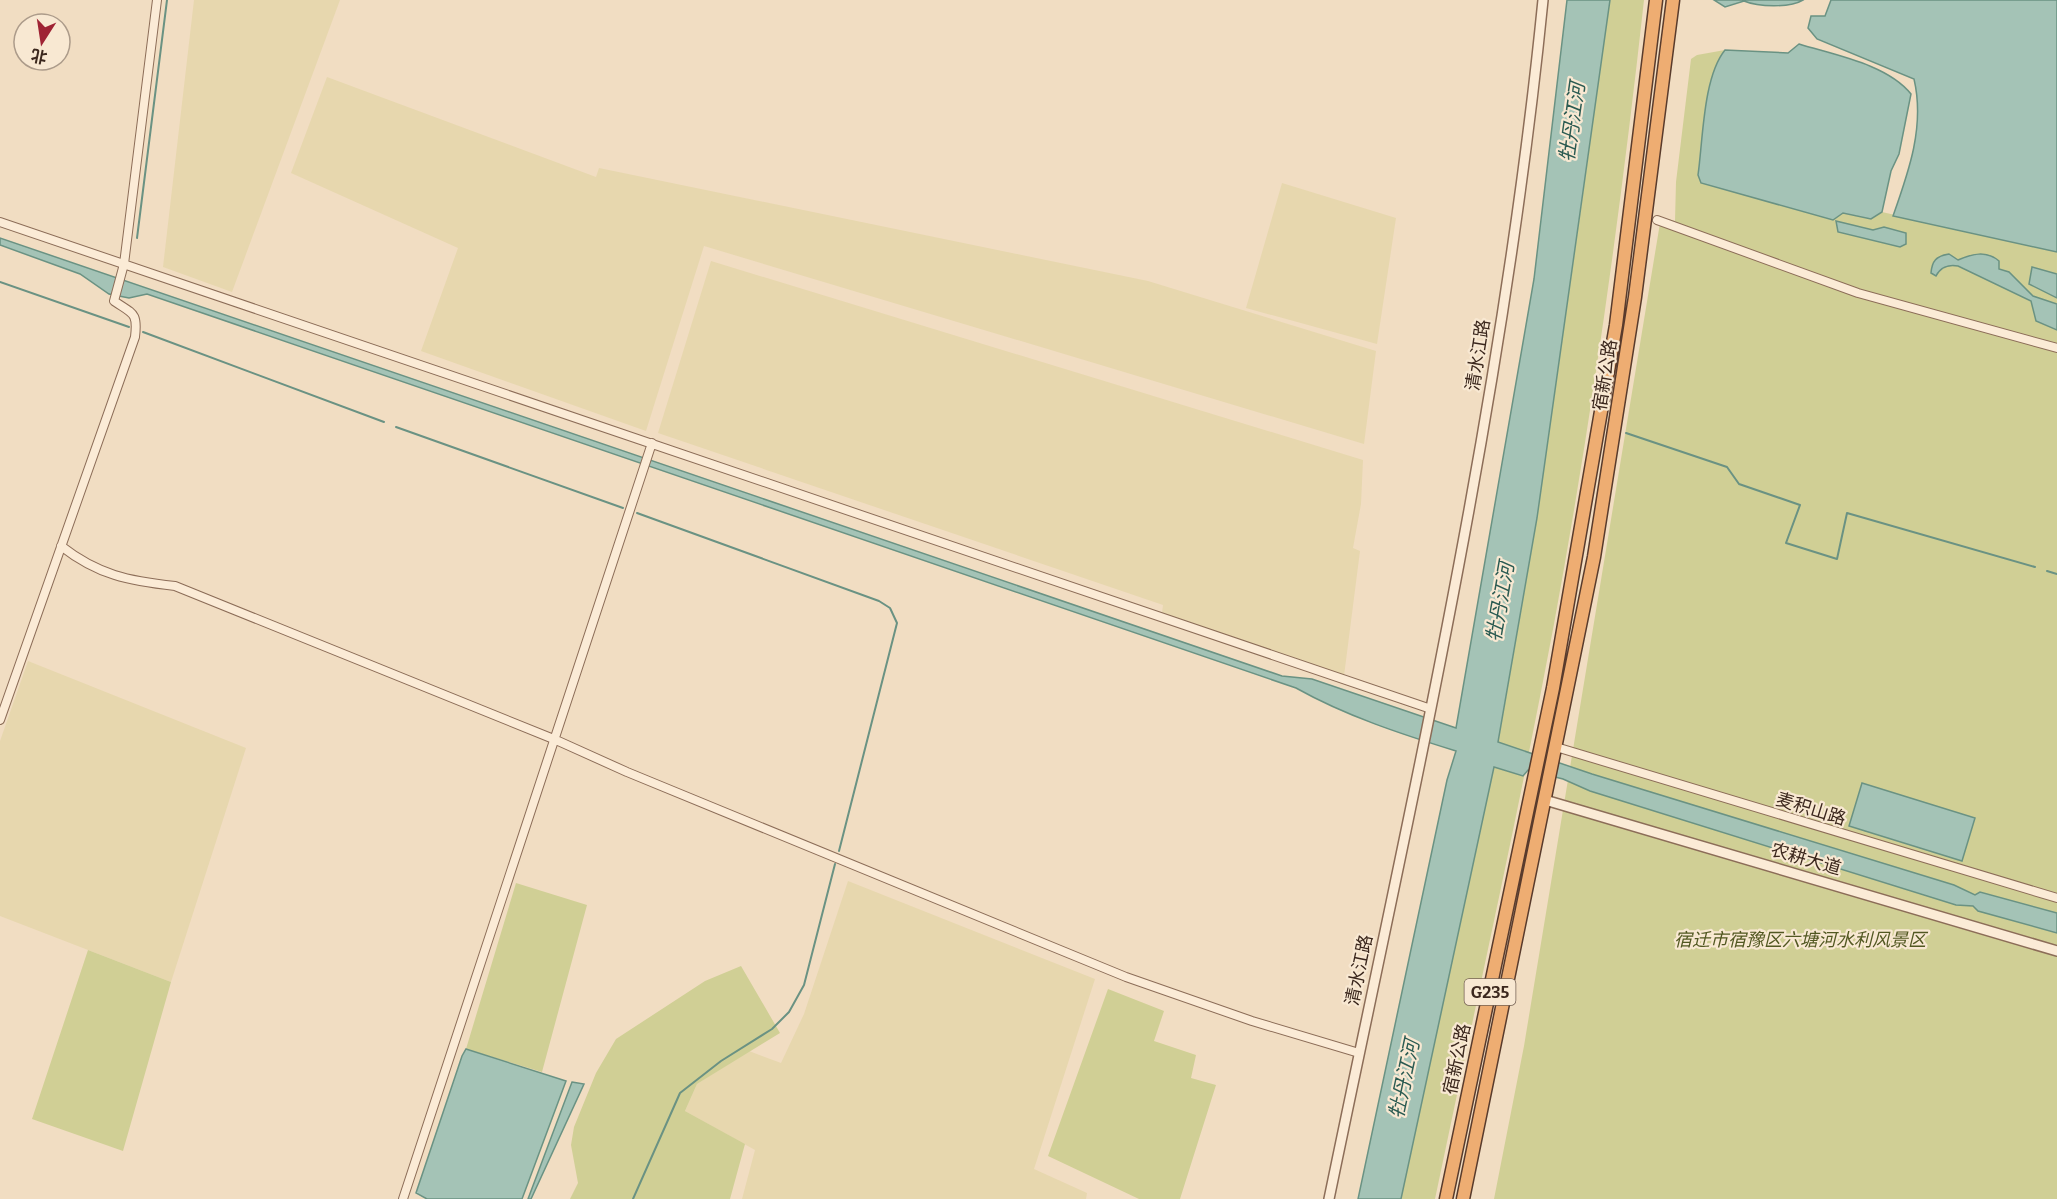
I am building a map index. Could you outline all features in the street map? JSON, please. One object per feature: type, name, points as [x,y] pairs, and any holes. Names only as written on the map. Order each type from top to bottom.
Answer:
[{"type":"highway","name":"宿新公路","points":[[1446,1199],[1541,749],[1616,325],[1656,0]]},
{"type":"highway","name":"宿新公路","points":[[1463,1199],[1594,557],[1632,321],[1674,0]]},
{"type":"street","points":[[0,720],[135,338],[137,320],[134,314],[114,302],[124,264],[157,0]]},
{"type":"street","name":"清水江路","points":[[1329,1199],[1453,599],[1502,311],[1543,0]]},
{"type":"street","points":[[1657,220],[1858,293],[2057,348]]},
{"type":"street","points":[[0,222],[651,447],[1430,711]]},
{"type":"street","points":[[403,1199],[651,447]]},
{"type":"street","points":[[61,546],[93,569],[130,580],[175,586],[556,740],[627,772],[1126,977],[1252,1021],[1359,1053]]},
{"type":"street","name":"麦积山路","points":[[1556,750],[2057,898]]},
{"type":"street","name":"农耕大道","points":[[1546,795],[2057,951]]},
{"type":"shaded area","points":[[194,0],[340,0],[232,292],[163,267]]},
{"type":"shaded area","points":[[327,77],[596,177],[599,168],[1148,281],[1376,351],[1364,444],[704,246],[646,431],[421,351],[458,248],[291,173]]},
{"type":"shaded area","points":[[1282,183],[1396,218],[1377,344],[1246,308]]},
{"type":"shaded area","points":[[711,261],[1363,460],[1361,504],[1353,548],[1360,551],[1344,676],[1162,613],[1163,605],[658,433]]},
{"type":"shaded area","points":[[28,661],[246,748],[171,982],[0,916],[0,741]]},
{"type":"shaded area","points":[[848,881],[1095,979],[1034,1169],[1087,1193],[1086,1199],[742,1199],[755,1150],[685,1111],[697,1084],[749,1051],[781,1063],[804,1014]]},
{"type":"green space","points":[[1606,0],[1644,0],[1605,313],[1568,546],[1526,768],[1435,1199],[1401,1199],[1494,767],[1537,518],[1589,151]]},
{"type":"green space","name":"宿迁市宿豫区六塘河水利风景区","points":[[1725,50],[1712,76],[1708,92],[1698,175],[1701,183],[1871,219],[1882,212],[2057,252],[2057,1199],[1494,1199],[1524,1046],[1661,217],[1675,221],[1676,182],[1691,59],[1697,55]]},
{"type":"green space","points":[[516,883],[587,905],[542,1072],[466,1049]]},
{"type":"green space","points":[[88,950],[171,982],[123,1151],[32,1119]]},
{"type":"green space","points":[[741,966],[780,1033],[697,1084],[685,1111],[745,1144],[730,1199],[570,1199],[578,1183],[571,1145],[574,1127],[596,1073],[616,1039],[705,981]]},
{"type":"green space","points":[[1108,989],[1164,1011],[1154,1041],[1196,1055],[1191,1078],[1216,1085],[1180,1199],[1139,1199],[1048,1156]]},
{"type":"water","name":"牡丹江河","points":[[1567,0],[1610,0],[1537,518],[1498,742],[1592,774],[1954,885],[1975,895],[1980,892],[2057,913],[2057,933],[1978,911],[1973,906],[1956,905],[1590,791],[1563,779],[1528,770],[1523,776],[1494,767],[1401,1199],[1358,1199],[1447,780],[1456,751],[1354,716],[1296,688],[147,294],[129,298],[109,294],[80,274],[0,245],[0,238],[1282,676],[1312,679],[1456,728],[1534,279]]},
{"type":"water","points":[[1714,0],[1803,0],[1774,6],[1744,1],[1725,7]]},
{"type":"water","points":[[1831,0],[2057,0],[2057,252],[1893,216],[1914,148],[1918,114],[1914,79],[1817,39],[1808,28],[1811,16],[1825,16]]},
{"type":"water","points":[[1799,44],[1874,68],[1901,84],[1911,94],[1899,154],[1891,171],[1882,212],[1871,219],[1843,213],[1833,220],[1701,183],[1698,175],[1708,92],[1712,76],[1725,50],[1788,53]]},
{"type":"water","points":[[1836,221],[1873,230],[1884,227],[1906,233],[1906,244],[1900,247],[1838,232]]},
{"type":"water","points":[[1949,254],[1958,260],[1984,254],[1999,261],[1999,269],[2009,272],[2033,296],[2057,304],[2057,330],[2036,321],[2031,301],[1958,266],[1945,267],[1936,276],[1931,273],[1932,265],[1936,260]]},
{"type":"water","points":[[2032,267],[2057,274],[2057,298],[2029,284]]},
{"type":"water","points":[[1862,783],[1975,818],[1962,861],[1849,826]]},
{"type":"water","points":[[466,1049],[566,1081],[522,1199],[427,1199],[416,1193]]},
{"type":"water","points":[[572,1082],[584,1084],[531,1199],[528,1199]]},
{"type":"waterway","points":[[137,238],[167,0]]},
{"type":"waterway","points":[[0,282],[129,327]]},
{"type":"waterway","points":[[143,332],[384,422]]},
{"type":"waterway","points":[[396,427],[623,508]]},
{"type":"waterway","points":[[1626,433],[1727,467],[1739,484],[1800,505],[1786,543],[1837,559],[1847,513],[2035,567]]},
{"type":"waterway","points":[[637,513],[879,601],[890,608],[897,623],[839,851]]},
{"type":"waterway","points":[[2047,571],[2057,574]]},
{"type":"waterway","points":[[633,1199],[680,1093],[721,1061],[772,1029],[789,1012],[804,985],[835,864]]}]
